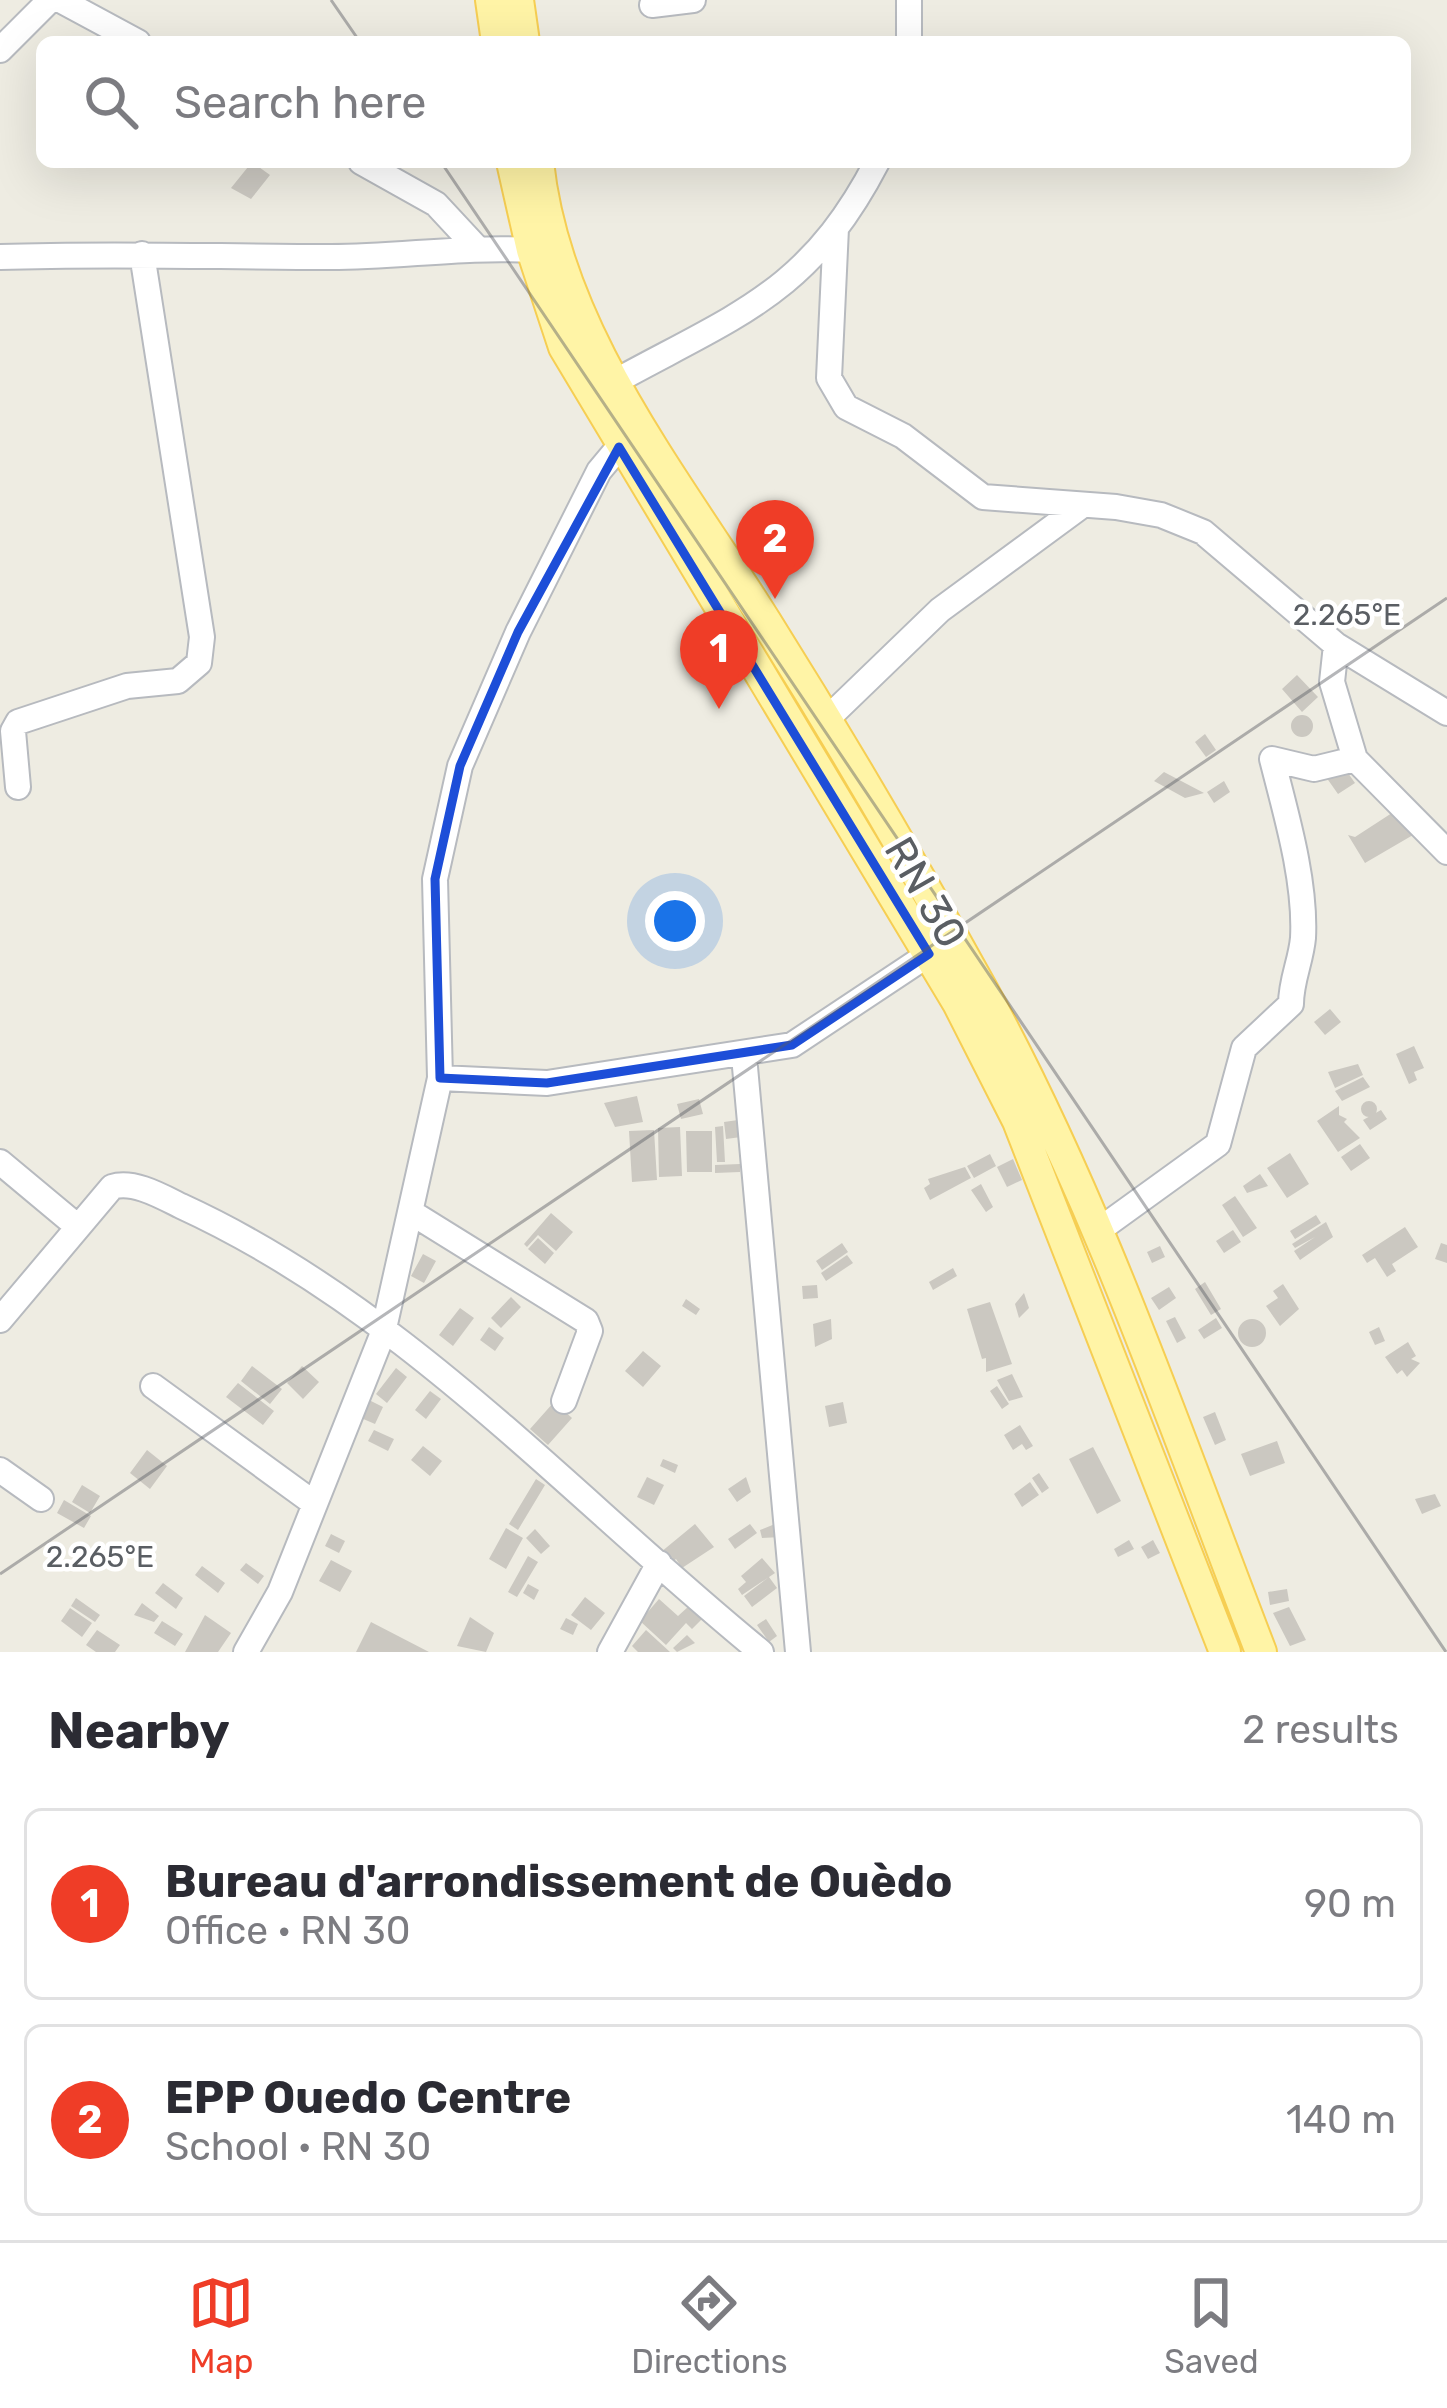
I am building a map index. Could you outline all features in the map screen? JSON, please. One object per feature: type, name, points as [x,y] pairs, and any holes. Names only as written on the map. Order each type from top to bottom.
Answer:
[{"type":"main road","points":[[491,0],[496,36]]},
{"type":"main road","points":[[518,0],[523,36]]},
{"type":"main road","name":"RN 30","points":[[513,168],[532,250],[564,347],[619,447],[929,954],[1018,1121],[1225,1652]]},
{"type":"main road","name":"RN 30","points":[[539,168],[557,248],[591,339],[827,719],[1045,1108],[1099,1230],[1261,1652]]},
{"type":"street","points":[[0,50],[50,0]]},
{"type":"street","points":[[60,0],[127,36]]},
{"type":"street","points":[[652,5],[693,0]]},
{"type":"street","points":[[909,0],[909,36]]},
{"type":"street","points":[[372,168],[436,204],[476,247]]},
{"type":"street","points":[[616,381],[767,300],[817,256],[874,168]]},
{"type":"street","points":[[836,228],[829,302],[829,378],[836,396],[903,436],[983,496],[1161,515],[1203,532],[1336,645],[1447,713]]},
{"type":"street","points":[[0,257],[431,256],[476,247],[532,250]]},
{"type":"street","points":[[18,787],[13,731],[18,722],[127,686],[178,681],[199,663],[202,637],[142,254]]},
{"type":"street","points":[[248,1651],[280,1592],[383,1333],[412,1214],[440,1078],[435,879],[460,766],[518,632],[599,471],[619,447]]},
{"type":"street","points":[[827,719],[940,610],[1081,507]]},
{"type":"street","points":[[1336,645],[1333,682],[1355,759],[1447,852]]},
{"type":"street","points":[[1099,1230],[1218,1144],[1244,1048],[1291,1004],[1291,978],[1303,940],[1288,820],[1272,759],[1314,769],[1355,759]]},
{"type":"street","points":[[440,1078],[547,1083],[792,1045],[929,954]]},
{"type":"street","points":[[744,1056],[798,1652]]},
{"type":"street","points":[[0,1162],[78,1227]]},
{"type":"street","points":[[0,1320],[112,1187],[122,1184],[158,1195],[244,1234],[383,1333],[538,1454],[761,1652]]},
{"type":"street","points":[[412,1214],[586,1321],[590,1331],[564,1401]]},
{"type":"street","points":[[153,1386],[315,1504]]},
{"type":"street","points":[[0,1470],[41,1499]]},
{"type":"street","points":[[610,1652],[659,1563]]},
{"type":"highlighted area","points":[[619,447],[929,954],[792,1045],[547,1083],[440,1078],[435,879],[460,766],[518,632]]},
{"type":"building","points":[[247,168],[260,168],[270,175],[251,199],[231,188]]},
{"type":"building","points":[[1297,675],[1318,697],[1302,712],[1282,689]]},
{"type":"building","points":[[1302,715],[1313,726],[1302,737],[1291,726]]},
{"type":"building","points":[[1205,734],[1216,750],[1206,757],[1195,742]]},
{"type":"building","points":[[1343,766],[1355,783],[1338,794],[1326,777]]},
{"type":"building","points":[[1164,772],[1204,793],[1185,798],[1154,781]]},
{"type":"building","points":[[1224,781],[1230,792],[1214,803],[1207,792]]},
{"type":"building","points":[[1395,811],[1413,835],[1365,863],[1348,835],[1355,837]]},
{"type":"building","points":[[1330,1009],[1341,1022],[1325,1035],[1314,1022]]},
{"type":"building","points":[[1414,1046],[1424,1068],[1414,1072],[1417,1080],[1409,1084],[1396,1054]]},
{"type":"building","points":[[1358,1064],[1363,1075],[1335,1088],[1328,1072]]},
{"type":"building","points":[[1363,1077],[1370,1087],[1342,1101],[1335,1091]]},
{"type":"building","points":[[637,1096],[643,1122],[615,1127],[604,1103]]},
{"type":"building","points":[[699,1099],[703,1114],[681,1119],[677,1104]]},
{"type":"building","points":[[1369,1101],[1377,1109],[1369,1117],[1361,1109]]},
{"type":"building","points":[[1339,1106],[1339,1115],[1360,1138],[1338,1152],[1317,1121]]},
{"type":"building","points":[[1381,1110],[1387,1119],[1370,1130],[1363,1120]]},
{"type":"building","points":[[738,1120],[741,1137],[726,1139],[724,1122]]},
{"type":"building","points":[[723,1126],[725,1162],[717,1162],[715,1127]]},
{"type":"building","points":[[680,1127],[682,1176],[659,1177],[658,1128]]},
{"type":"building","points":[[654,1130],[657,1180],[632,1182],[629,1131]]},
{"type":"building","points":[[686,1131],[712,1131],[712,1172],[687,1172]]},
{"type":"building","points":[[1360,1144],[1370,1158],[1351,1171],[1341,1157]]},
{"type":"building","points":[[1290,1153],[1309,1184],[1287,1198],[1267,1168]]},
{"type":"building","points":[[990,1154],[996,1166],[974,1178],[967,1166]]},
{"type":"building","points":[[1013,1159],[1022,1180],[1007,1187],[997,1167]]},
{"type":"building","points":[[740,1164],[740,1172],[715,1173],[715,1165]]},
{"type":"building","points":[[965,1167],[971,1178],[930,1200],[924,1188],[930,1184],[928,1179]]},
{"type":"building","points":[[1260,1174],[1268,1186],[1247,1193],[1243,1186]]},
{"type":"building","points":[[981,1184],[993,1207],[986,1212],[971,1190]]},
{"type":"building","points":[[1235,1196],[1257,1228],[1243,1237],[1222,1205]]},
{"type":"building","points":[[551,1213],[573,1232],[556,1251],[538,1235],[527,1247],[524,1244]]},
{"type":"building","points":[[1316,1215],[1321,1223],[1295,1239],[1290,1231]]},
{"type":"building","points":[[1326,1222],[1333,1237],[1300,1260],[1294,1251],[1315,1237],[1295,1248],[1292,1244]]},
{"type":"building","points":[[1405,1227],[1418,1247],[1392,1264],[1396,1271],[1387,1277],[1375,1258],[1367,1263],[1362,1255]]},
{"type":"building","points":[[1233,1230],[1241,1242],[1224,1253],[1216,1241]]},
{"type":"building","points":[[538,1238],[554,1253],[545,1264],[528,1249]]},
{"type":"building","points":[[842,1243],[848,1252],[822,1270],[816,1261]]},
{"type":"building","points":[[1441,1243],[1447,1245],[1447,1263],[1435,1259]]},
{"type":"building","points":[[1160,1246],[1165,1257],[1152,1263],[1147,1252]]},
{"type":"building","points":[[423,1254],[436,1261],[424,1283],[411,1276]]},
{"type":"building","points":[[847,1255],[853,1263],[826,1281],[821,1273]]},
{"type":"building","points":[[953,1268],[957,1276],[933,1290],[929,1282]]},
{"type":"building","points":[[1205,1282],[1221,1309],[1211,1315],[1195,1289]]},
{"type":"building","points":[[1283,1284],[1299,1309],[1280,1326],[1266,1306],[1278,1298],[1273,1291]]},
{"type":"building","points":[[817,1285],[818,1298],[803,1299],[802,1286]]},
{"type":"building","points":[[1169,1287],[1176,1298],[1159,1310],[1151,1298]]},
{"type":"building","points":[[1024,1293],[1029,1308],[1019,1318],[1015,1304]]},
{"type":"building","points":[[511,1297],[521,1307],[501,1328],[491,1318]]},
{"type":"building","points":[[686,1299],[700,1309],[696,1315],[682,1306]]},
{"type":"building","points":[[990,1302],[1012,1364],[986,1372],[986,1358],[982,1359],[967,1309]]},
{"type":"building","points":[[460,1308],[474,1318],[453,1346],[439,1335]]},
{"type":"building","points":[[1175,1317],[1186,1338],[1177,1343],[1166,1321]]},
{"type":"building","points":[[1216,1318],[1222,1328],[1204,1339],[1198,1330]]},
{"type":"building","points":[[831,1319],[832,1339],[815,1347],[813,1324]]},
{"type":"building","points":[[1252,1319],[1262,1323],[1266,1333],[1262,1343],[1252,1347],[1242,1343],[1238,1333],[1242,1323]]},
{"type":"building","points":[[489,1327],[504,1338],[495,1351],[480,1340]]},
{"type":"building","points":[[1379,1327],[1385,1341],[1375,1345],[1369,1332]]},
{"type":"building","points":[[1408,1342],[1416,1356],[1411,1359],[1420,1363],[1407,1377],[1402,1370],[1397,1374],[1385,1357]]},
{"type":"building","points":[[643,1351],[661,1366],[643,1387],[625,1371]]},
{"type":"building","points":[[252,1366],[282,1389],[270,1404],[241,1381]]},
{"type":"building","points":[[302,1366],[319,1382],[303,1399],[287,1383]]},
{"type":"building","points":[[396,1368],[407,1377],[387,1403],[376,1394]]},
{"type":"building","points":[[1012,1374],[1023,1397],[1009,1401],[997,1380]]},
{"type":"building","points":[[238,1383],[274,1411],[263,1425],[226,1397]]},
{"type":"building","points":[[997,1386],[1009,1404],[1002,1409],[990,1391]]},
{"type":"building","points":[[430,1391],[441,1399],[426,1419],[415,1410]]},
{"type":"building","points":[[369,1400],[383,1407],[375,1424],[361,1418]]},
{"type":"building","points":[[554,1402],[572,1418],[548,1445],[530,1429]]},
{"type":"building","points":[[843,1402],[847,1423],[829,1427],[825,1406]]},
{"type":"building","points":[[1215,1412],[1226,1440],[1215,1445],[1203,1417]]},
{"type":"building","points":[[1020,1425],[1033,1446],[1026,1450],[1022,1444],[1013,1450],[1004,1435]]},
{"type":"building","points":[[374,1430],[394,1439],[388,1451],[368,1441]]},
{"type":"building","points":[[1277,1441],[1285,1463],[1250,1476],[1241,1454]]},
{"type":"building","points":[[423,1446],[442,1461],[430,1476],[411,1460]]},
{"type":"building","points":[[1093,1447],[1121,1501],[1097,1514],[1069,1459]]},
{"type":"building","points":[[147,1450],[167,1466],[150,1489],[130,1473]]},
{"type":"building","points":[[663,1459],[678,1465],[675,1473],[660,1466]]},
{"type":"building","points":[[1039,1473],[1049,1488],[1042,1493],[1032,1478]]},
{"type":"building","points":[[647,1477],[664,1485],[654,1505],[637,1497]]},
{"type":"building","points":[[746,1477],[751,1492],[737,1502],[728,1489]]},
{"type":"building","points":[[536,1479],[545,1485],[518,1530],[509,1524]]},
{"type":"building","points":[[1030,1482],[1039,1495],[1022,1507],[1014,1494]]},
{"type":"building","points":[[82,1485],[100,1496],[90,1513],[72,1502]]},
{"type":"building","points":[[1435,1494],[1441,1506],[1422,1514],[1415,1499]]},
{"type":"building","points":[[64,1500],[91,1516],[84,1528],[57,1513]]},
{"type":"building","points":[[780,1522],[781,1537],[762,1538],[760,1530]]},
{"type":"building","points":[[695,1524],[714,1547],[682,1568],[661,1552]]},
{"type":"building","points":[[750,1524],[757,1533],[735,1549],[728,1539]]},
{"type":"building","points":[[506,1528],[523,1538],[506,1569],[489,1559]]},
{"type":"building","points":[[535,1529],[550,1546],[541,1554],[526,1538]]},
{"type":"building","points":[[331,1534],[345,1541],[339,1553],[325,1546]]},
{"type":"building","points":[[1129,1540],[1134,1549],[1118,1557],[1114,1549]]},
{"type":"building","points":[[1153,1540],[1160,1553],[1148,1559],[1141,1547]]},
{"type":"building","points":[[528,1556],[538,1562],[517,1597],[508,1592]]},
{"type":"building","points":[[762,1558],[775,1573],[742,1595],[738,1589],[746,1582],[741,1576]]},
{"type":"building","points":[[331,1560],[352,1571],[340,1592],[319,1581]]},
{"type":"building","points":[[246,1563],[264,1576],[258,1584],[240,1570]]},
{"type":"building","points":[[202,1566],[225,1583],[218,1593],[195,1575]]},
{"type":"building","points":[[769,1577],[777,1588],[752,1607],[744,1596]]},
{"type":"building","points":[[163,1583],[183,1598],[176,1609],[155,1593]]},
{"type":"building","points":[[528,1584],[539,1590],[534,1600],[523,1593]]},
{"type":"building","points":[[1287,1589],[1289,1601],[1270,1605],[1268,1592]]},
{"type":"building","points":[[585,1597],[605,1613],[591,1630],[571,1615]]},
{"type":"building","points":[[76,1598],[100,1615],[95,1622],[71,1606]]},
{"type":"building","points":[[659,1599],[678,1616],[689,1606],[702,1619],[692,1629],[686,1623],[666,1645],[640,1621]]},
{"type":"building","points":[[142,1603],[159,1616],[154,1622],[134,1615]]},
{"type":"building","points":[[1289,1607],[1306,1640],[1290,1646],[1273,1613]]},
{"type":"building","points":[[70,1608],[92,1623],[82,1637],[61,1621]]},
{"type":"building","points":[[205,1615],[231,1633],[218,1652],[185,1652]]},
{"type":"building","points":[[470,1617],[494,1633],[486,1652],[457,1646]]},
{"type":"building","points":[[566,1618],[578,1624],[573,1635],[560,1629]]},
{"type":"building","points":[[766,1619],[777,1636],[769,1642],[757,1625]]},
{"type":"building","points":[[162,1621],[183,1634],[175,1646],[154,1633]]},
{"type":"building","points":[[371,1622],[429,1652],[356,1652]]},
{"type":"building","points":[[97,1630],[120,1645],[115,1652],[96,1652],[86,1645]]},
{"type":"building","points":[[646,1630],[670,1652],[638,1652],[632,1646]]},
{"type":"building","points":[[687,1635],[695,1643],[677,1652],[673,1648]]},
{"type":"place","name":"EPP Ouedo Centre","points":[[775,599]]},
{"type":"place","name":"Bureau d'arrondissement de Ouèdo","points":[[719,709]]}]
